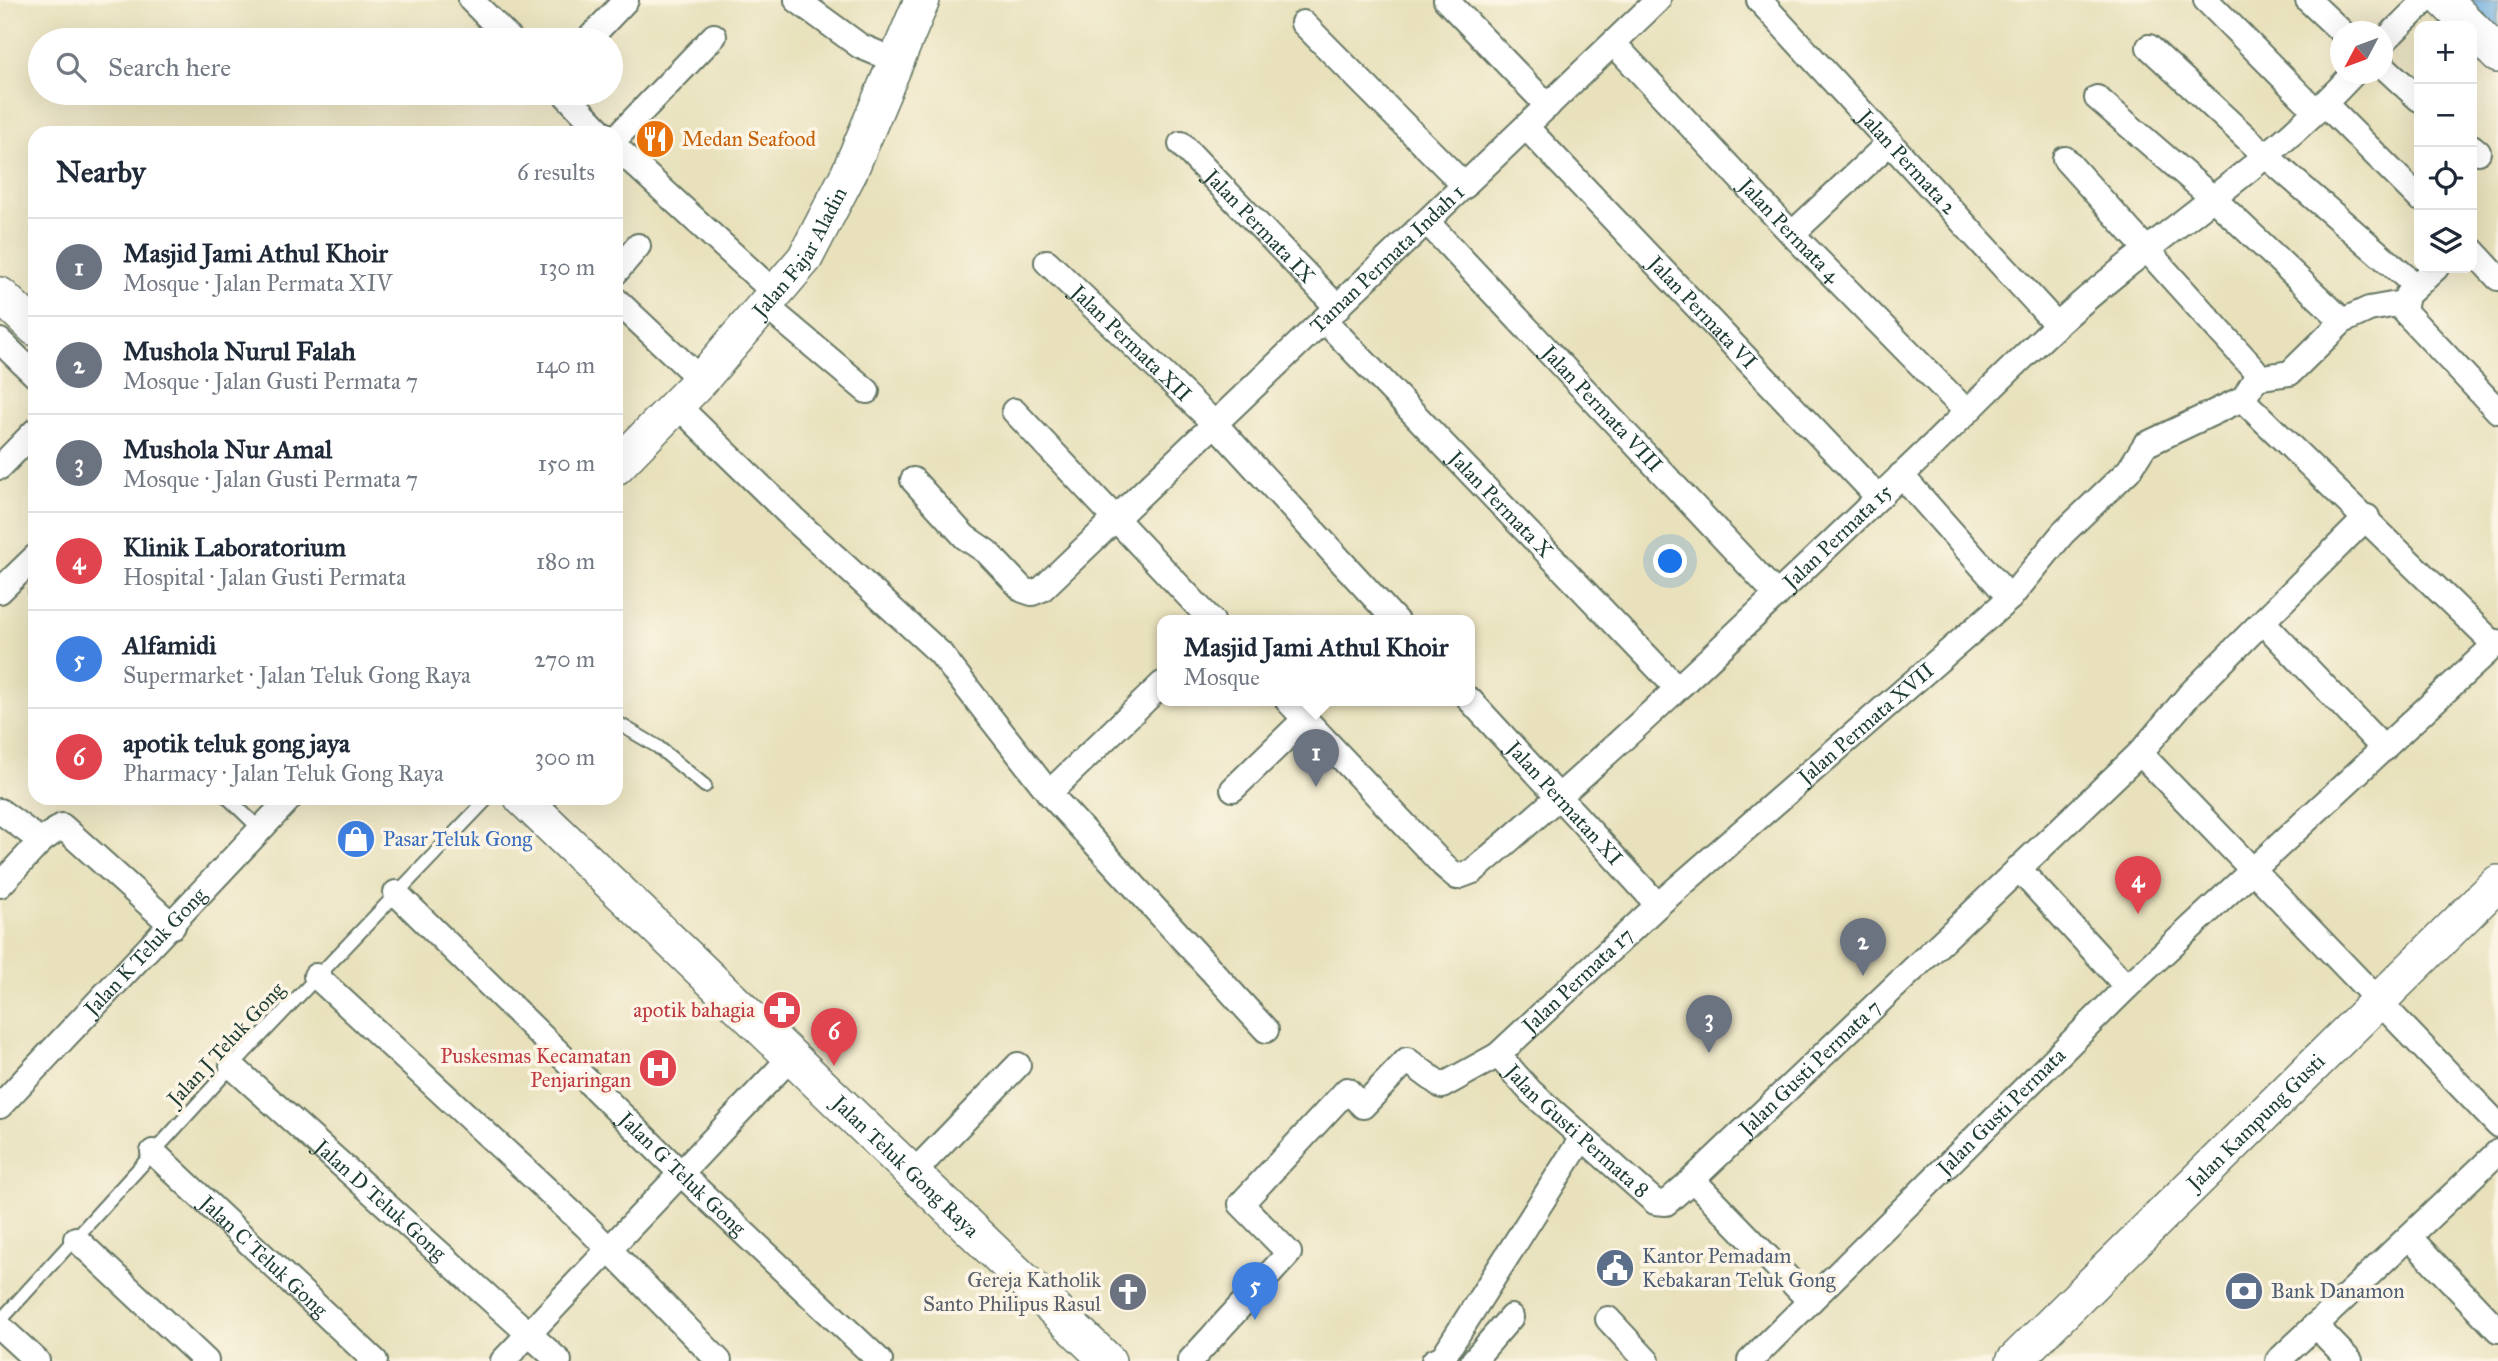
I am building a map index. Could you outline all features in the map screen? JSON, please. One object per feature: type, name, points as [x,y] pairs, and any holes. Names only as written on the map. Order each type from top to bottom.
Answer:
[{"type":"street","points":[[471,0],[499,28]]},
{"type":"street","points":[[599,28],[626,0]]},
{"type":"street","points":[[797,0],[860,46],[896,61]]},
{"type":"street","name":"Jalan Fajar Aladin","points":[[623,460],[701,380],[771,300],[817,239],[849,173],[922,0]]},
{"type":"street","points":[[1446,0],[1548,106]]},
{"type":"street","name":"Jalan Permata 2","points":[[1759,0],[2057,325]]},
{"type":"street","points":[[2206,0],[2414,193]]},
{"type":"street","points":[[2308,0],[2330,21]]},
{"type":"street","points":[[2393,32],[2426,0]]},
{"type":"street","points":[[2444,0],[2465,21]]},
{"type":"street","name":"Taman Permata Indah 1","points":[[913,480],[965,537],[987,552],[1023,590],[1032,593],[1049,584],[1614,44],[1647,4]]},
{"type":"street","points":[[1303,23],[1465,186]]},
{"type":"street","points":[[2477,33],[2498,55]]},
{"type":"street","points":[[623,131],[713,36]]},
{"type":"street","name":"Jalan Permata 4","points":[[1614,44],[1792,234],[1967,412]]},
{"type":"street","points":[[2149,47],[2409,294]]},
{"type":"street","points":[[2393,75],[2414,94]]},
{"type":"street","name":"Jalan Permata 15","points":[[1296,710],[1443,866],[1457,877],[1473,871],[1560,797],[1777,595],[2057,325],[2146,248],[2214,200],[2343,84]]},
{"type":"street","points":[[2097,98],[2214,200],[2343,321],[2409,294],[2431,273]]},
{"type":"street","points":[[575,105],[595,126]]},
{"type":"street","name":"Jalan Permata VI","points":[[1526,127],[1878,497]]},
{"type":"street","points":[[1792,234],[1890,142]]},
{"type":"street","name":"Jalan Permata IX","points":[[1181,144],[1331,315]]},
{"type":"street","points":[[623,154],[867,391]]},
{"type":"street","points":[[2065,159],[2254,369],[2248,405],[2496,643]]},
{"type":"street","name":"Jalan Permata VIII","points":[[1427,222],[1777,595]]},
{"type":"street","points":[[623,264],[638,246]]},
{"type":"street","points":[[2477,255],[2498,278]]},
{"type":"street","name":"Jalan Permata XII","points":[[1047,262],[1216,425]]},
{"type":"street","points":[[2409,294],[2407,317],[2498,411]]},
{"type":"street","points":[[0,295],[28,321]]},
{"type":"street","points":[[623,307],[701,380]]},
{"type":"street","name":"Jalan Permata X","points":[[1331,315],[1677,688]]},
{"type":"street","name":"Jalan Permata XVII","points":[[1658,905],[2010,598],[2063,533],[2129,470],[2146,445],[2250,388],[2290,373],[2343,321]]},
{"type":"street","points":[[0,341],[28,368]]},
{"type":"street","points":[[677,405],[795,520],[940,653],[1048,793],[1266,1030]]},
{"type":"street","points":[[1014,411],[1206,615]]},
{"type":"street","points":[[1216,425],[1390,615]]},
{"type":"street","points":[[0,467],[28,438]]},
{"type":"street","points":[[1901,475],[2010,598]]},
{"type":"street","name":"Jalan Gusti Permata 7","points":[[1692,1180],[2018,868],[2145,757],[2189,694],[2367,517]]},
{"type":"street","points":[[0,591],[28,564]]},
{"type":"street","points":[[2263,622],[2384,749]]},
{"type":"street","name":"Jalan Gusti Permata","points":[[1751,1361],[2127,987],[2496,643]]},
{"type":"street","points":[[1048,793],[1157,689]]},
{"type":"street","name":"Jalan Permatan XI","points":[[1475,705],[1658,905]]},
{"type":"street","points":[[1233,789],[1296,710]]},
{"type":"street","points":[[2145,757],[2498,1125]]},
{"type":"street","name":"Jalan K Teluk Gong","points":[[0,1106],[173,926],[284,805]]},
{"type":"street","name":"Jalan Teluk Gong Raya","points":[[529,805],[793,1055],[1108,1361]]},
{"type":"street","points":[[0,811],[41,841]]},
{"type":"street","points":[[0,885],[41,841],[62,826],[173,926]]},
{"type":"street","points":[[2018,868],[2127,987]]},
{"type":"street","name":"Jalan Kampung Gusti","points":[[2014,1361],[2498,883]]},
{"type":"street","name":"Jalan G Teluk Gong","points":[[397,893],[681,1174],[879,1361]]},
{"type":"street","name":"Jalan Permata 17","points":[[1191,1361],[1289,1252],[1241,1204],[1347,1090],[1363,1106],[1407,1060],[1441,1086],[1498,1055],[1658,905]]},
{"type":"street","points":[[316,976],[609,1250],[719,1361]]},
{"type":"street","points":[[503,1361],[793,1055]]},
{"type":"street","name":"Jalan Gusti Permata 8","points":[[1498,1055],[1531,1093],[1661,1205],[1692,1180]]},
{"type":"street","points":[[914,1172],[1018,1065]]},
{"type":"street","name":"Jalan D Teluk Gong","points":[[232,1066],[559,1361]]},
{"type":"street","points":[[1434,1361],[1443,1357],[1582,1138]]},
{"type":"street","name":"Jalan C Teluk Gong","points":[[153,1152],[375,1361]]},
{"type":"street","points":[[2278,1361],[2498,1152]]},
{"type":"street","points":[[1692,1180],[1810,1301]]},
{"type":"street","points":[[2409,1237],[2498,1330]]},
{"type":"street","points":[[76,1239],[206,1361]]},
{"type":"street","points":[[1473,1361],[1511,1317]]},
{"type":"street","points":[[1608,1319],[1647,1361]]},
{"type":"street","points":[[2315,1325],[2350,1361]]},
{"type":"street","points":[[0,1327],[37,1361]]},
{"type":"lane","points":[[623,726],[658,747],[705,786]]},
{"type":"lane","points":[[235,805],[261,830]]},
{"type":"lane","name":"Jalan J Teluk Gong","points":[[0,1321],[232,1066],[481,805]]},
{"type":"water","points":[[2452,0],[2498,0],[2498,46],[2477,25],[2477,21],[2473,21]]},
{"type":"place","name":"Medan Seafood","points":[[655,139]]},
{"type":"place","name":"Masjid Jami Athul Khoir","points":[[1316,787]]},
{"type":"place","name":"Pasar Teluk Gong","points":[[356,839]]},
{"type":"place","name":"Klinik Laboratorium","points":[[2138,914]]},
{"type":"place","name":"Mushola Nurul Falah","points":[[1863,976]]},
{"type":"place","name":"apotik bahagia","points":[[782,1010]]},
{"type":"place","name":"Mushola Nur Amal","points":[[1709,1053]]},
{"type":"place","name":"apotik teluk gong jaya","points":[[834,1066]]},
{"type":"place","name":"Puskesmas Kecamatan Penjaringan","points":[[658,1068]]},
{"type":"place","name":"Kantor Pemadam Kebakaran Teluk Gong","points":[[1615,1268]]},
{"type":"place","name":"Bank Danamon","points":[[2244,1291]]},
{"type":"place","name":"Gereja Katholik Santo Philipus Rasul","points":[[1128,1292]]},
{"type":"place","name":"Alfamidi","points":[[1255,1320]]}]
